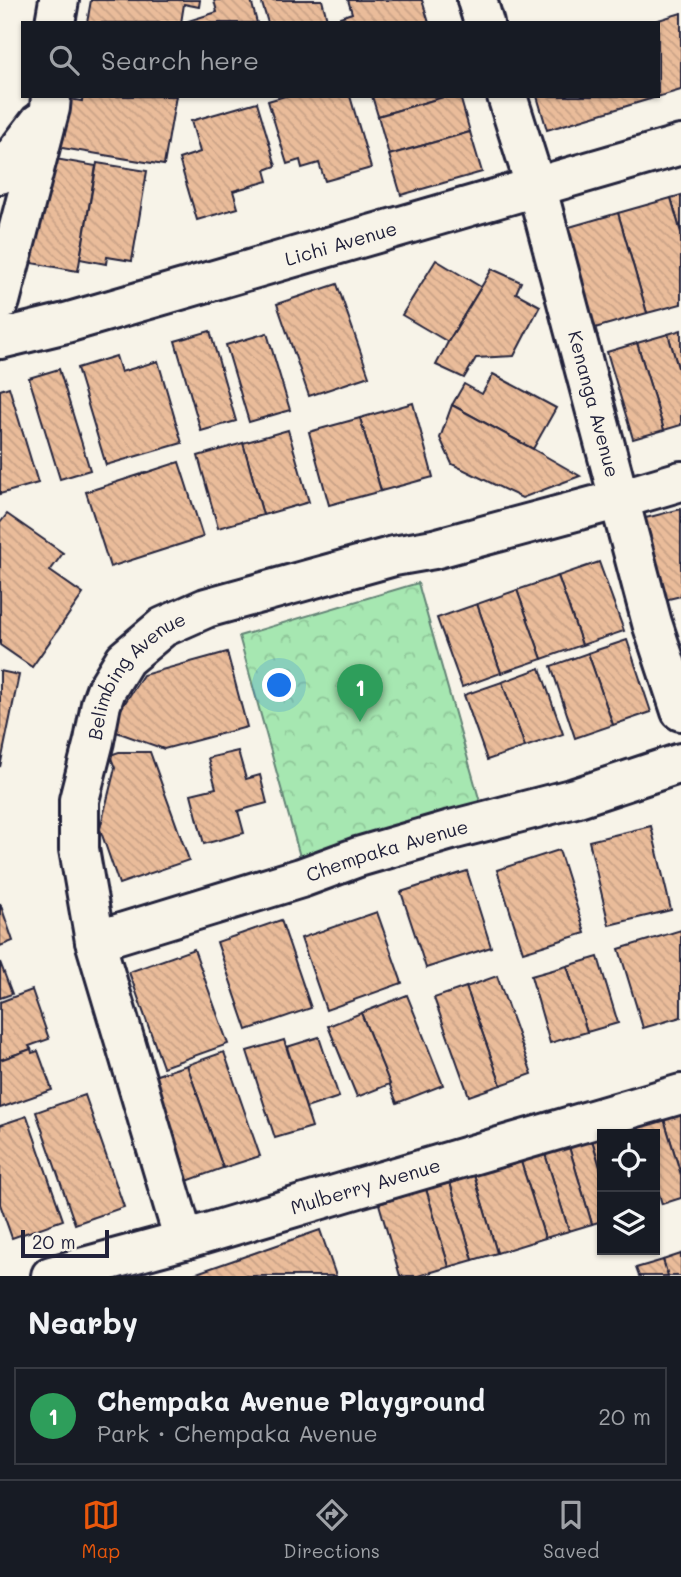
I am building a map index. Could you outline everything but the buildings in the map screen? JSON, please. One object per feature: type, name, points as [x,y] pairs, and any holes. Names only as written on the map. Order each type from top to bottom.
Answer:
[{"type":"street","points":[[55,21],[59,0]]},
{"type":"street","points":[[477,0],[483,21]]},
{"type":"street","name":"Kenanga Avenue","points":[[508,98],[536,187],[652,623],[681,711]]},
{"type":"street","points":[[0,174],[51,102]]},
{"type":"street","points":[[0,300],[51,102]]},
{"type":"street","name":"Lichi Avenue","points":[[0,339],[66,323],[681,145]]},
{"type":"street","name":"Belimbing Avenue","points":[[184,1240],[95,941],[79,849],[79,800],[101,704],[106,690],[125,659],[163,627],[206,608],[681,481]]},
{"type":"street","name":"Chempaka Avenue","points":[[95,941],[301,878],[358,857],[575,798],[681,763]]},
{"type":"street","name":"Mulberry Avenue","points":[[51,1276],[184,1240],[681,1094]]},
{"type":"green space","points":[[418,583],[482,809],[302,864],[239,636]]},
{"type":"place","name":"Chempaka Avenue Playground","points":[[360,722]]}]
